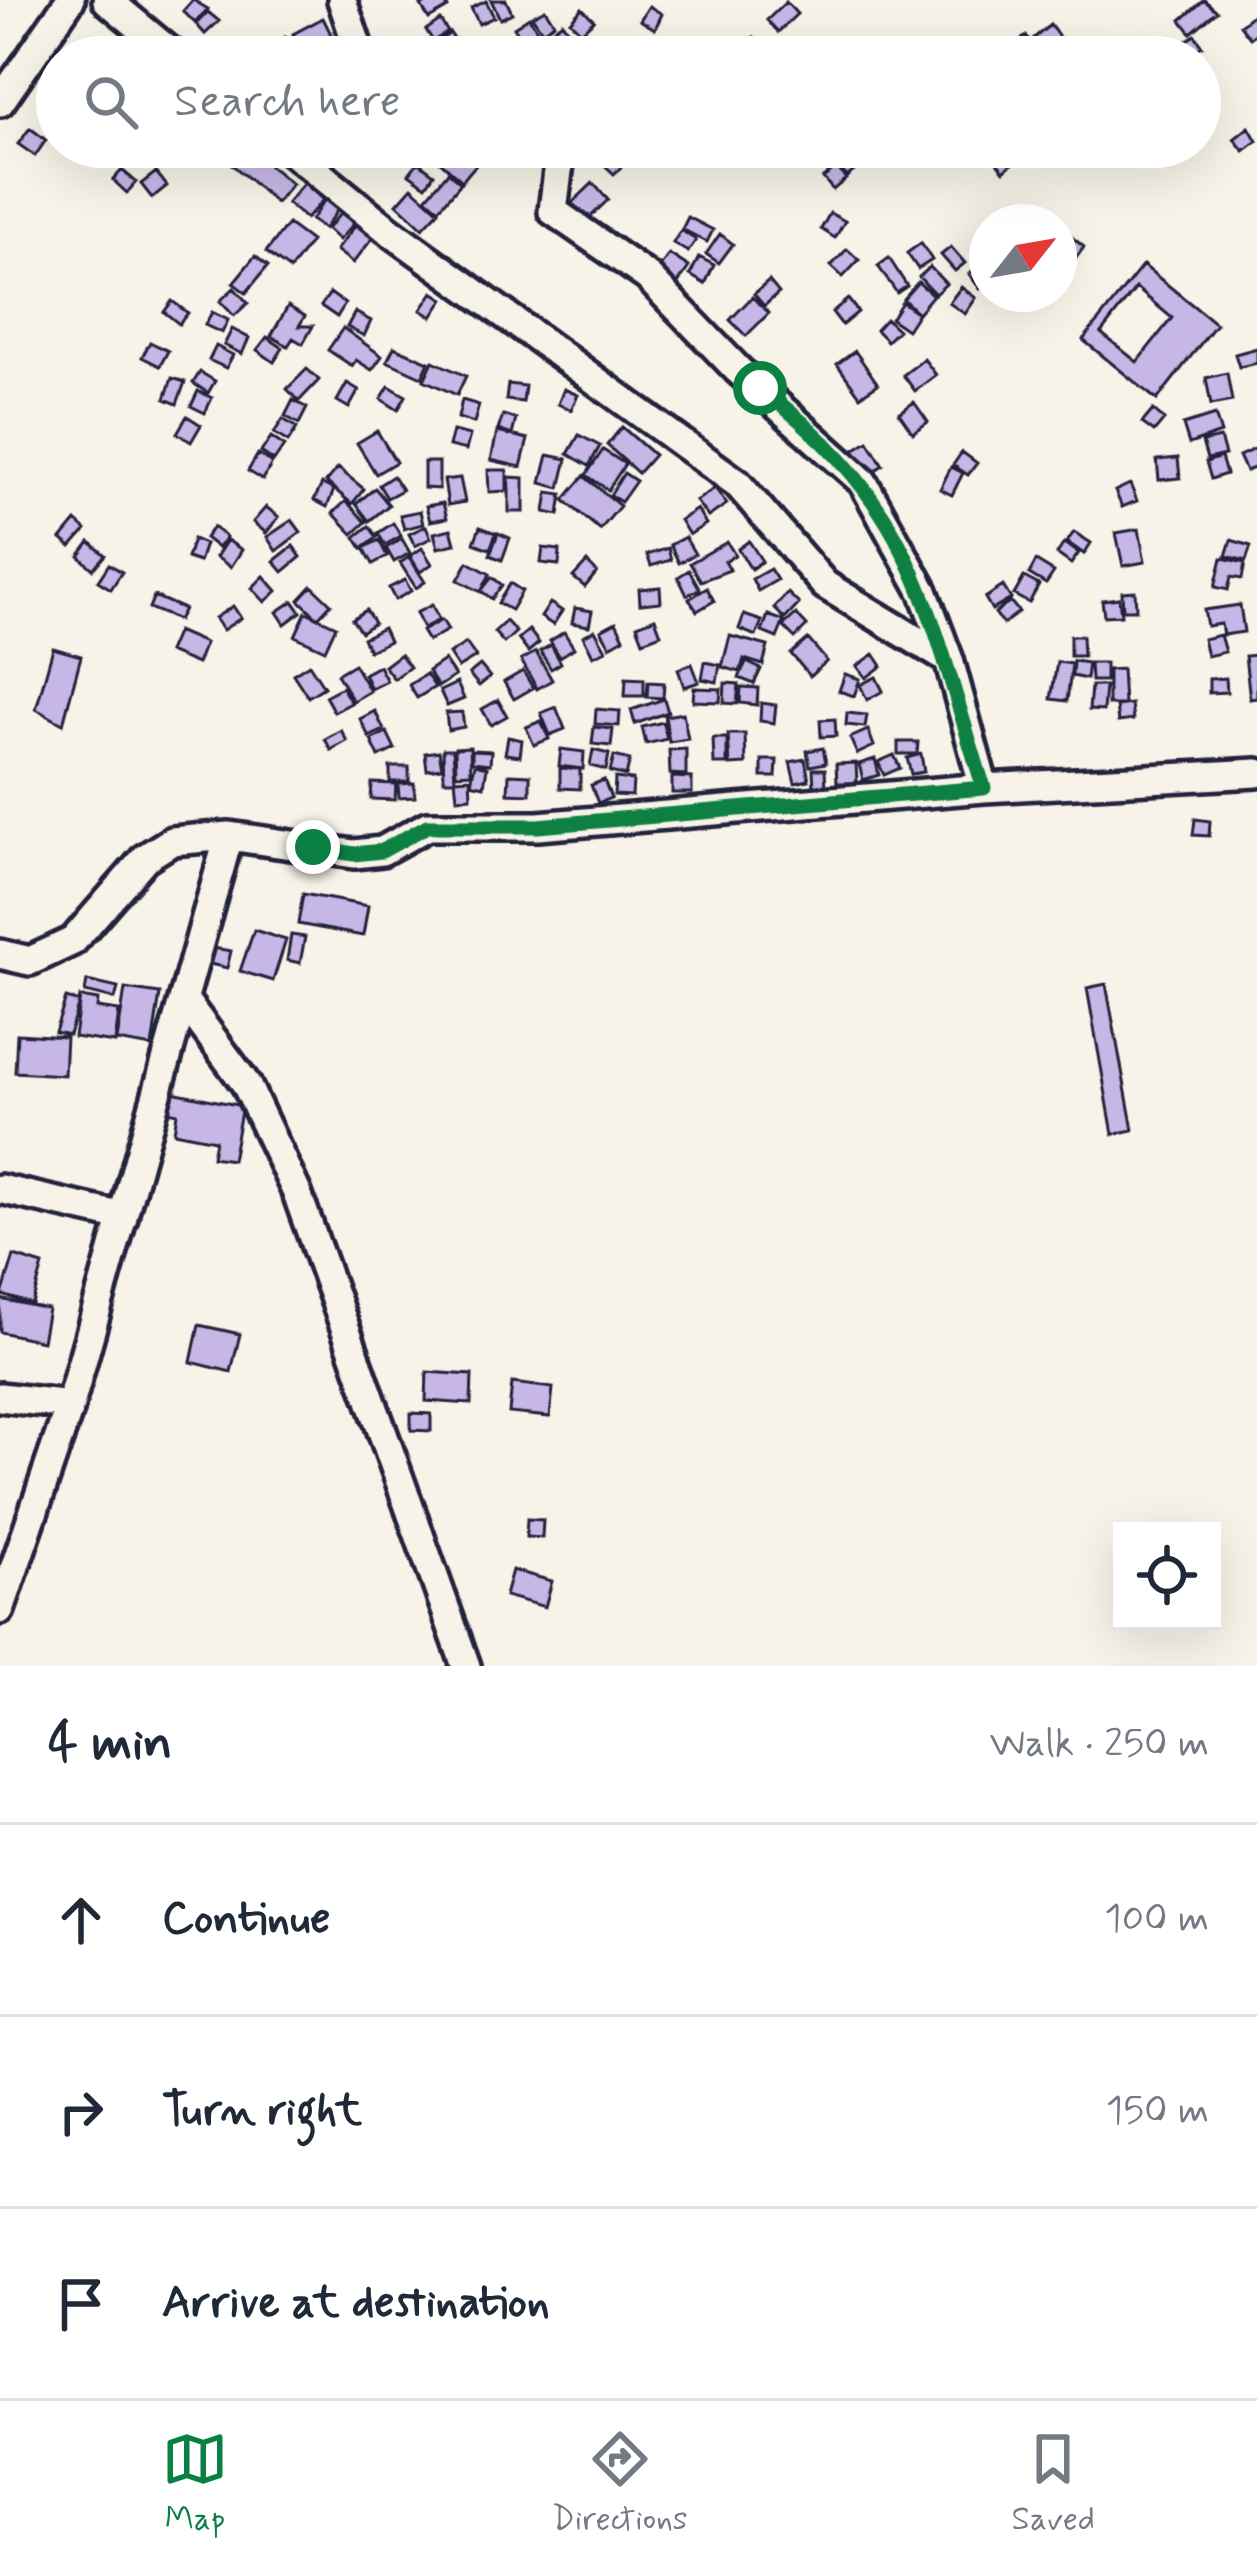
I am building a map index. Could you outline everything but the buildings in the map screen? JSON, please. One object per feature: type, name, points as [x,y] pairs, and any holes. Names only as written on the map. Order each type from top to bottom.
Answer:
[{"type":"street","points":[[45,36],[70,0]]},
{"type":"street","points":[[106,0],[150,36]]},
{"type":"street","points":[[342,0],[354,36]]},
{"type":"street","points":[[0,102],[36,50]]},
{"type":"street","points":[[312,168],[387,229],[737,483],[825,585],[949,659]]},
{"type":"street","points":[[558,168],[553,211],[648,277],[738,370],[791,412],[863,482],[923,591],[949,659],[984,788]]},
{"type":"street","points":[[0,954],[30,961],[73,941],[145,858],[172,841],[229,836],[354,854],[382,851],[427,826],[538,826],[984,788],[1257,773]]},
{"type":"street","points":[[0,1610],[70,1405],[229,836]]},
{"type":"street","points":[[184,1000],[246,1084],[297,1193],[466,1666]]},
{"type":"street","points":[[0,1190],[123,1217]]},
{"type":"street","points":[[0,1397],[70,1405]]},
{"type":"route","points":[[313,847],[354,854],[382,851],[405,834],[427,826],[538,826],[984,788],[949,659],[923,591],[884,514],[838,456],[760,388]]}]
